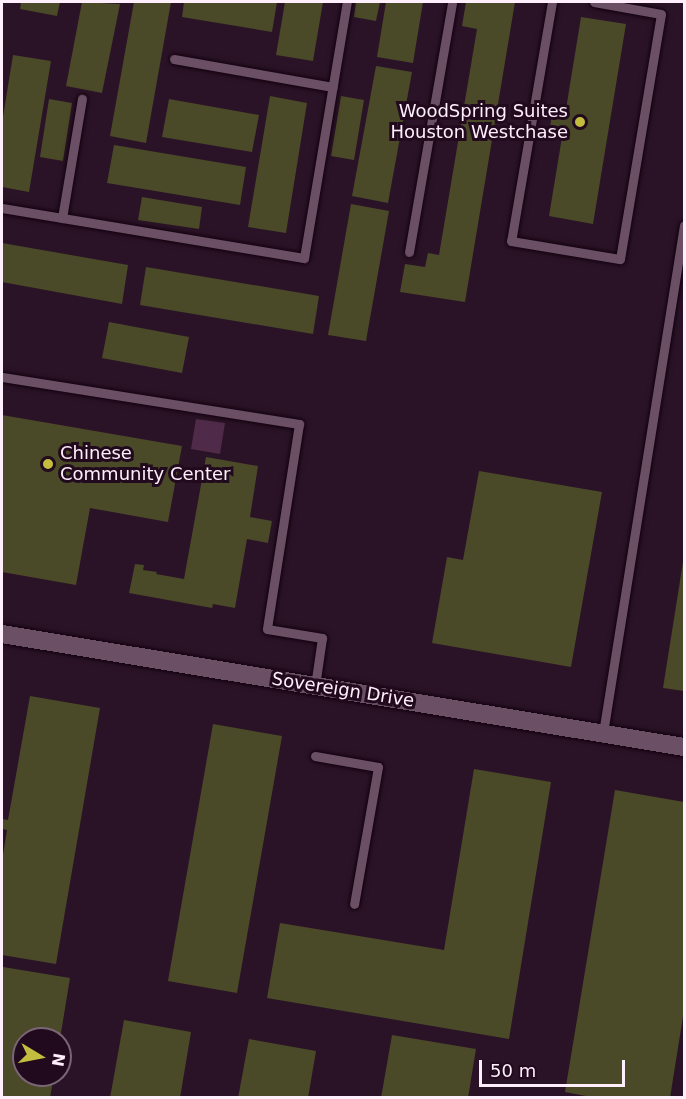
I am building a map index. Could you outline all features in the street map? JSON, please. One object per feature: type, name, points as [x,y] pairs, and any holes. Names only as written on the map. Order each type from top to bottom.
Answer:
[{"type":"street","name":"Sovereign Drive","points":[[2,634],[684,747]]},
{"type":"lane","points":[[2,208],[304,258],[347,2]]},
{"type":"lane","points":[[409,252],[452,2]]},
{"type":"lane","points":[[552,2],[511,241],[620,259],[661,14],[594,2]]},
{"type":"lane","points":[[174,59],[333,87]]},
{"type":"lane","points":[[62,218],[82,99]]},
{"type":"lane","points":[[603,733],[684,225]]},
{"type":"lane","points":[[2,377],[299,424],[267,629],[322,638],[315,686]]},
{"type":"lane","points":[[315,756],[378,767],[354,904]]},
{"type":"shaded area","points":[[196,419],[225,423],[220,454],[191,449]]},
{"type":"building","points":[[21,2],[60,2],[57,16],[20,9]]},
{"type":"building","points":[[82,2],[120,4],[102,93],[66,86]]},
{"type":"building","points":[[134,2],[171,2],[146,143],[110,136]]},
{"type":"building","points":[[184,2],[277,2],[272,32],[182,17]]},
{"type":"building","points":[[285,2],[323,2],[313,61],[276,55]]},
{"type":"building","points":[[356,2],[380,2],[376,21],[354,17]]},
{"type":"building","points":[[386,2],[423,2],[413,63],[377,57]]},
{"type":"building","points":[[466,2],[515,2],[465,302],[400,292],[405,264],[425,267],[428,253],[439,255],[477,29],[462,26]]},
{"type":"building","name":"WoodSpring Suites Houston Westchase","points":[[581,17],[626,24],[593,224],[549,216],[562,137],[549,135],[553,107],[566,109]]},
{"type":"building","points":[[13,55],[51,61],[29,192],[2,187],[2,123]]},
{"type":"building","points":[[376,66],[412,72],[388,203],[352,196]]},
{"type":"building","points":[[270,96],[307,103],[286,233],[248,227]]},
{"type":"building","points":[[341,96],[364,100],[354,160],[331,156]]},
{"type":"building","points":[[49,99],[72,103],[63,161],[40,157]]},
{"type":"building","points":[[169,99],[259,115],[252,152],[162,137]]},
{"type":"building","points":[[114,145],[246,167],[240,205],[107,183]]},
{"type":"building","points":[[142,197],[202,207],[199,229],[138,220]]},
{"type":"building","points":[[351,204],[389,211],[366,341],[328,335]]},
{"type":"building","points":[[2,243],[128,265],[122,304],[2,282]]},
{"type":"building","points":[[146,267],[319,296],[313,334],[140,305]]},
{"type":"building","points":[[109,322],[189,337],[182,373],[102,358]]},
{"type":"building","points":[[2,415],[182,446],[168,522],[90,508],[76,585],[2,572]]},
{"type":"building","points":[[206,457],[258,466],[250,517],[272,521],[268,543],[247,539],[235,608],[213,604],[212,608],[129,593],[135,564],[144,565],[143,570],[157,572],[156,574],[184,579]]},
{"type":"building","points":[[479,471],[602,492],[571,667],[432,643],[447,557],[463,560]]},
{"type":"building","points":[[684,562],[684,691],[663,688]]},
{"type":"building","points":[[30,696],[100,708],[56,964],[2,955],[2,861],[7,830],[2,829],[2,819],[8,820]]},
{"type":"building","points":[[213,724],[282,736],[237,993],[168,981]]},
{"type":"building","points":[[474,769],[551,782],[509,1039],[267,998],[280,923],[444,950]]},
{"type":"building","points":[[615,790],[684,802],[684,1010],[670,1098],[596,1098],[565,1092]]},
{"type":"building","points":[[3,967],[70,978],[62,1027],[12,1027],[12,1087],[52,1087],[50,1098],[2,1098]]},
{"type":"building","points":[[124,1020],[191,1032],[180,1098],[110,1098]]},
{"type":"building","points":[[392,1035],[476,1049],[468,1098],[381,1098]]},
{"type":"building","points":[[249,1039],[316,1051],[308,1098],[238,1098]]},
{"type":"place","name":"WoodSpring Suites Houston Westchase","points":[[580,122]]},
{"type":"place","name":"Chinese Community Center","points":[[48,464]]}]
